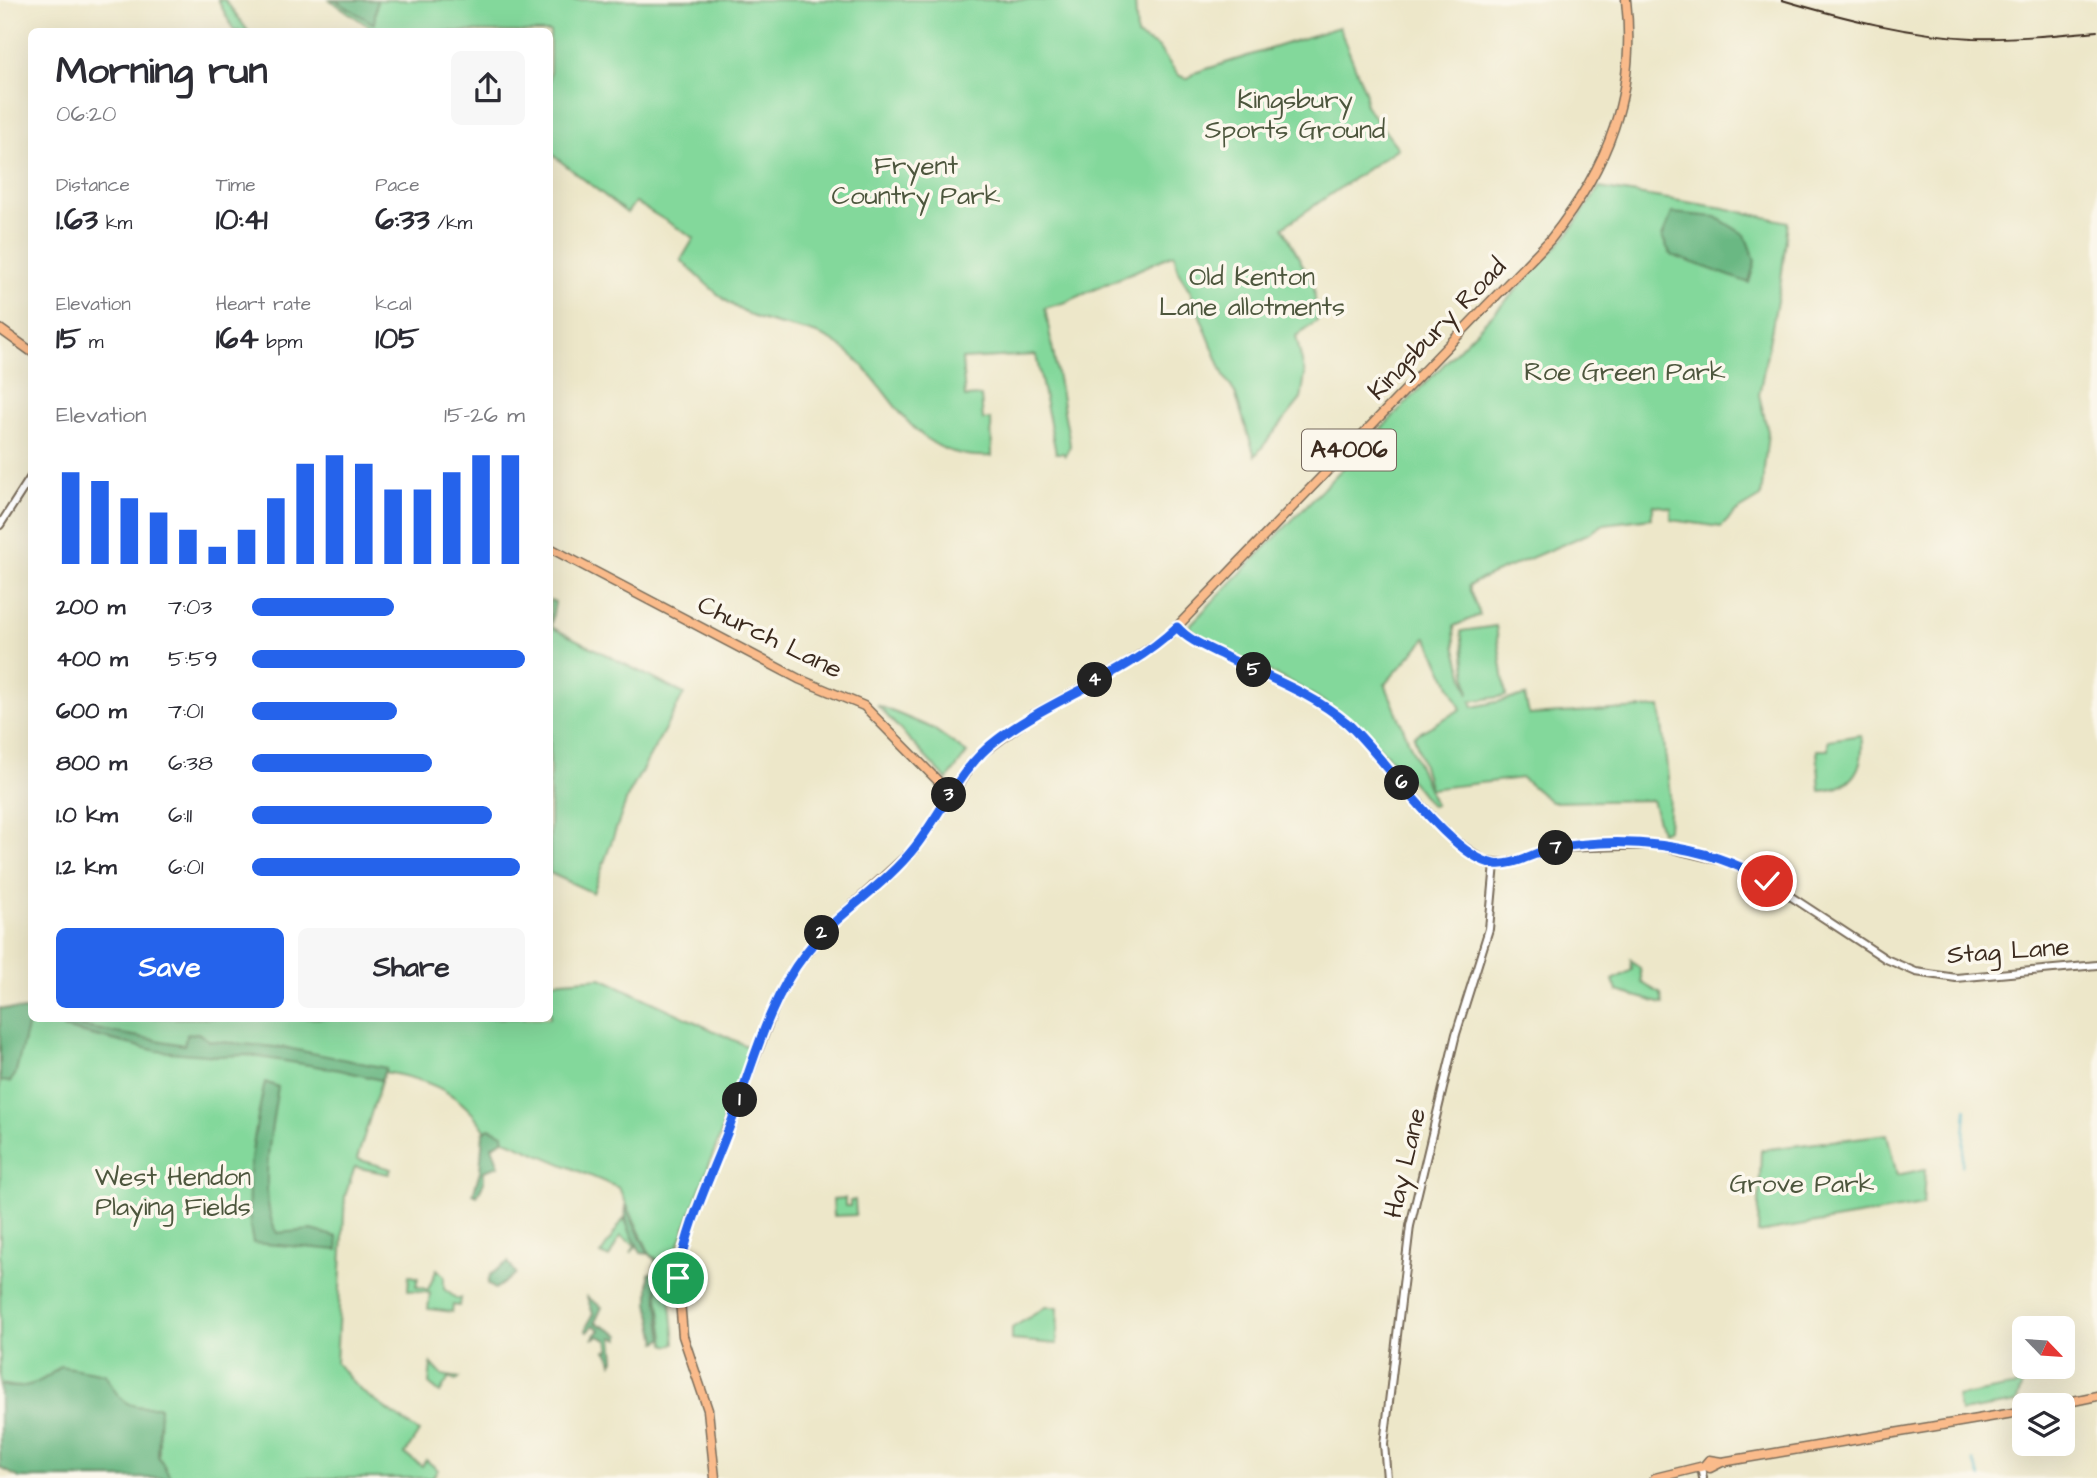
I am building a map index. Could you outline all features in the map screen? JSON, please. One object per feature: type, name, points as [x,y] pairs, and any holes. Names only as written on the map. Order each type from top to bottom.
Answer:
[{"type":"main road","name":"Kingsbury Road","points":[[715,1478],[708,1410],[680,1320],[678,1278],[687,1234],[778,998],[793,972],[828,926],[914,849],[977,757],[996,740],[1033,715],[1153,649],[1473,324],[1573,212],[1598,169],[1619,113],[1626,76],[1626,0]]},
{"type":"main road","points":[[0,330],[28,349]]},
{"type":"main road","name":"Church Lane","points":[[553,550],[799,680],[864,706],[950,793]]},
{"type":"main road","points":[[2075,1400],[2097,1395]]},
{"type":"main road","points":[[1655,1478],[1702,1466],[1718,1466],[1722,1462],[2012,1413]]},
{"type":"street","points":[[0,525],[28,481]]},
{"type":"street","points":[[1177,627],[1197,642],[1310,698],[1336,715],[1359,735],[1451,838],[1478,857],[1495,864]]},
{"type":"street","name":"Stag Lane","points":[[1495,864],[1560,848],[1655,845],[1730,863],[1758,876],[1886,960],[1916,972],[1956,978],[2097,965]]},
{"type":"street","name":"Hay Lane","points":[[1387,1478],[1384,1444],[1410,1226],[1456,1034],[1489,929],[1495,864]]},
{"type":"street","points":[[1702,1466],[1703,1478]]},
{"type":"green space","points":[[218,0],[225,0],[246,28],[232,28]]},
{"type":"green space","name":"Fryent Country Park","points":[[330,0],[1135,0],[1137,36],[1158,47],[1178,75],[1187,79],[1194,73],[1339,27],[1366,94],[1365,105],[1398,148],[1283,227],[1314,287],[1317,321],[1296,336],[1305,375],[1301,399],[1255,456],[1235,393],[1224,376],[1190,291],[1179,273],[1174,254],[1066,302],[1045,308],[1069,438],[1070,446],[1065,456],[1063,453],[1056,453],[1036,355],[962,359],[965,397],[981,396],[983,420],[991,419],[992,456],[962,454],[938,446],[919,433],[855,358],[834,342],[814,333],[752,316],[723,298],[681,260],[694,238],[635,202],[627,213],[553,155],[553,28],[372,28]]},
{"type":"green space","points":[[335,0],[377,0],[374,24]]},
{"type":"green space","name":"Roe Green Park","points":[[1599,188],[1724,208],[1788,222],[1781,280],[1759,395],[1768,432],[1761,497],[1736,512],[1721,527],[1671,520],[1671,508],[1654,505],[1651,518],[1604,524],[1590,533],[1481,579],[1468,586],[1480,615],[1454,626],[1455,646],[1469,695],[1461,631],[1496,626],[1506,696],[1471,701],[1473,707],[1525,696],[1529,715],[1660,707],[1670,795],[1668,829],[1661,832],[1652,800],[1551,802],[1522,778],[1430,789],[1414,736],[1461,709],[1427,637],[1385,684],[1435,805],[1431,806],[1402,770],[1368,736],[1330,706],[1290,682],[1208,643],[1190,630],[1190,625],[1528,278],[1568,234]]},
{"type":"green space","points":[[1672,213],[1716,217],[1745,235],[1755,261],[1749,283],[1671,255],[1662,237]]},
{"type":"green space","points":[[553,628],[684,694],[628,796],[593,893],[553,874]]},
{"type":"green space","points":[[877,705],[932,728],[967,753],[947,780]]},
{"type":"green space","points":[[1861,735],[1861,757],[1855,774],[1841,786],[1820,791],[1817,750],[1828,750],[1828,740]]},
{"type":"green space","points":[[1631,960],[1640,969],[1642,983],[1661,994],[1663,1004],[1617,991],[1613,980],[1632,970]]},
{"type":"green space","name":"West Hendon Playing Fields","points":[[601,978],[753,1049],[673,1260],[669,1283],[675,1343],[670,1346],[665,1344],[654,1266],[657,1262],[650,1254],[619,1188],[486,1132],[466,1107],[442,1090],[415,1079],[384,1072],[357,1159],[391,1169],[389,1174],[355,1167],[345,1196],[336,1363],[361,1391],[419,1432],[405,1454],[422,1466],[426,1460],[438,1470],[432,1478],[171,1478],[159,1457],[159,1407],[137,1407],[0,1384],[0,1077],[15,1075],[28,1021],[553,1022],[553,982]]},
{"type":"green space","points":[[0,1008],[28,1011],[28,1022],[15,1075],[10,1082],[0,1081]]},
{"type":"green space","points":[[67,1022],[184,1045],[187,1034],[198,1033],[210,1041],[287,1048],[386,1068],[381,1080],[340,1070],[247,1055],[218,1056],[157,1051],[63,1028]]},
{"type":"green space","points":[[265,1082],[278,1087],[267,1182],[271,1219],[277,1233],[312,1230],[337,1237],[338,1250],[253,1243],[249,1183],[253,1142]]},
{"type":"green space","points":[[489,1128],[503,1134],[504,1140],[492,1146],[499,1166],[484,1171],[484,1182],[477,1196],[473,1194],[480,1171],[483,1133]]},
{"type":"green space","name":"Grove Park","points":[[1887,1134],[1897,1175],[1925,1169],[1923,1205],[1758,1233],[1761,1150]]},
{"type":"green space","points":[[845,1198],[845,1206],[850,1206],[850,1201],[855,1200],[856,1215],[834,1216],[833,1199]]},
{"type":"green space","points":[[626,1207],[649,1254],[641,1253],[630,1231],[625,1214]]},
{"type":"green space","points":[[624,1218],[637,1245],[631,1253],[635,1245],[620,1236],[609,1258],[601,1254]]},
{"type":"green space","points":[[650,1254],[659,1261],[657,1294],[663,1339],[657,1342],[649,1303],[649,1274],[655,1270],[655,1260]]},
{"type":"green space","points":[[508,1262],[516,1274],[495,1289],[488,1284],[490,1275]]},
{"type":"green space","points":[[437,1269],[444,1276],[444,1289],[457,1299],[461,1298],[459,1306],[453,1305],[452,1312],[428,1309],[430,1293],[408,1290],[409,1275],[418,1278],[416,1286],[428,1290]]},
{"type":"green space","points":[[587,1297],[602,1307],[595,1322],[620,1335],[620,1339],[613,1337],[615,1359],[612,1363],[606,1351],[610,1350],[608,1340],[599,1336],[592,1339],[600,1330],[593,1325],[587,1332],[585,1330],[593,1314]]},
{"type":"green space","points":[[1046,1307],[1058,1307],[1057,1344],[1012,1340],[1012,1328]]},
{"type":"green space","points":[[431,1363],[442,1375],[459,1378],[456,1381],[449,1378],[440,1393],[429,1384]]},
{"type":"green space","points":[[60,1366],[105,1374],[126,1402],[160,1407],[158,1456],[171,1478],[20,1478],[0,1468],[0,1385],[17,1387],[33,1384]]},
{"type":"green space","points":[[2022,1385],[2019,1393],[2012,1393],[2012,1404],[1960,1412],[1957,1397]]},
{"type":"waterway","points":[[1962,1166],[1966,1109]]},
{"type":"waterway","points":[[1973,1461],[1981,1478]]},
{"type":"railway","points":[[1782,0],[1876,25],[1949,36],[2004,38],[2097,31]]},
{"type":"route","points":[[678,1278],[687,1234],[778,998],[803,956],[840,915],[914,849],[977,757],[996,740],[1033,715],[1153,649],[1177,627],[1184,635],[1310,698],[1336,715],[1359,735],[1451,838],[1485,861],[1495,864],[1518,861],[1550,849],[1645,844],[1677,849],[1730,863],[1767,881]]},
{"type":"park label","name":"Kingsbury Sports Ground","points":[[1295,115]]},
{"type":"park label","name":"Old Kenton Lane allotments","points":[[1252,292]]}]
